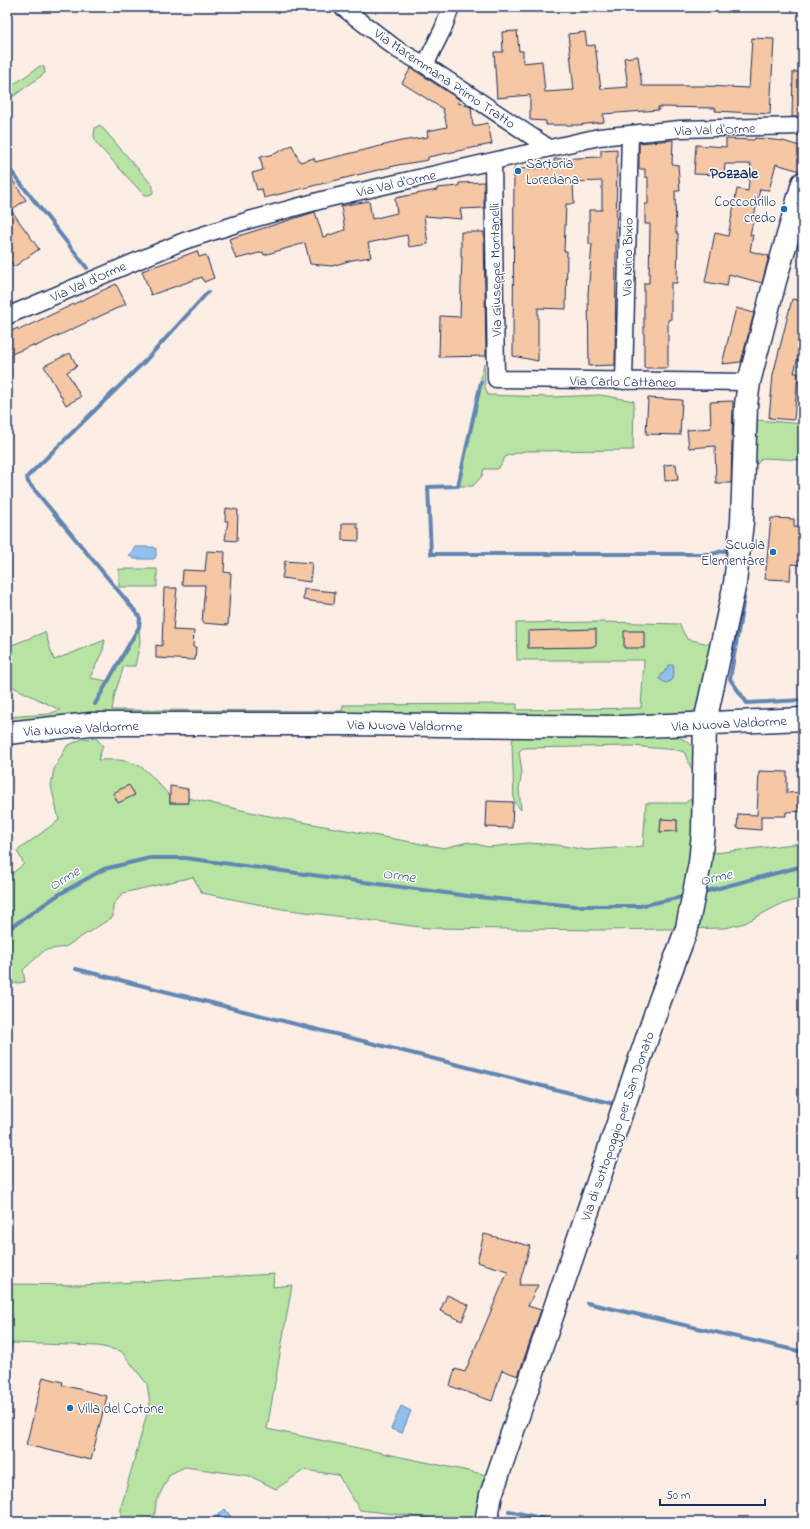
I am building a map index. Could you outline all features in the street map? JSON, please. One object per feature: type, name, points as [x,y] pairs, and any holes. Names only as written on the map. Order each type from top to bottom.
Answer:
[{"type":"street","name":"Via Maremmana Primo Tratto","points":[[342,7],[398,50],[425,65],[549,148]]},
{"type":"street","points":[[425,65],[451,7]]},
{"type":"street","name":"Via Val d'Orme","points":[[7,316],[191,238],[326,199],[599,137],[680,129],[803,126]]},
{"type":"street","name":"Via Nino Bixio","points":[[624,381],[630,134]]},
{"type":"street","name":"Via Giuseppe Montanelli","points":[[493,161],[496,379]]},
{"type":"street","points":[[705,722],[734,582],[743,502],[744,414],[749,382],[775,281],[803,182]]},
{"type":"street","name":"Via Carlo Cattaneo","points":[[496,379],[749,382]]},
{"type":"street","name":"Via Nuova Valdorme","points":[[7,733],[91,724],[346,724],[622,727],[705,722],[803,719]]},
{"type":"street","name":"Via di sottopoggio per San Donato","points":[[486,1522],[491,1495],[566,1273],[660,1000],[687,928],[700,863],[703,833],[705,722]]},
{"type":"green space","points":[[40,66],[44,67],[45,73],[7,101],[7,89]]},
{"type":"green space","points":[[100,125],[153,186],[153,193],[144,195],[96,143],[94,136],[95,128]]},
{"type":"green space","points":[[484,364],[485,387],[488,395],[550,397],[601,395],[634,401],[633,450],[525,451],[506,456],[498,469],[484,469],[482,476],[473,486],[458,486]]},
{"type":"green space","points":[[757,420],[803,424],[803,460],[762,458],[753,466]]},
{"type":"green space","points":[[119,569],[157,569],[157,587],[119,587]]},
{"type":"green space","points":[[601,622],[679,624],[687,639],[709,644],[721,641],[704,700],[697,709],[687,714],[7,733],[7,717],[49,714],[60,710],[7,684],[7,647],[45,632],[54,660],[105,640],[103,650],[90,678],[108,681],[139,627],[140,643],[135,666],[124,666],[115,693],[112,710],[342,711],[343,705],[517,704],[517,710],[641,708],[644,660],[517,660],[516,623]],"holes":[[[674,667],[671,681],[659,679],[667,668]]]},
{"type":"green space","points":[[514,735],[673,736],[686,740],[694,748],[698,758],[699,771],[693,772],[684,752],[677,750],[632,746],[523,748],[519,751],[522,772],[519,789],[521,810],[514,802],[512,742]]},
{"type":"green space","points":[[96,738],[103,746],[98,760],[124,761],[133,763],[147,771],[170,796],[170,803],[188,803],[188,798],[264,815],[444,848],[468,842],[488,847],[528,843],[558,845],[587,850],[643,846],[646,803],[685,803],[694,797],[701,851],[714,853],[803,843],[803,898],[779,905],[745,923],[725,928],[601,930],[428,928],[282,909],[202,893],[193,877],[123,893],[113,905],[113,917],[65,947],[45,950],[23,970],[25,982],[10,984],[7,989],[7,877],[24,864],[17,851],[59,820],[51,786],[54,769],[67,746],[82,739]],"holes":[[[661,820],[677,820],[677,830],[660,832]]]},
{"type":"green space","points":[[274,1274],[273,1287],[292,1285],[267,1429],[497,1477],[486,1522],[463,1522],[360,1510],[338,1475],[304,1470],[276,1489],[250,1476],[185,1467],[170,1474],[156,1502],[154,1522],[121,1522],[121,1507],[150,1403],[147,1384],[121,1351],[98,1346],[12,1343],[7,1369],[7,1284],[83,1285]]},
{"type":"water","points":[[135,547],[154,547],[156,549],[156,556],[154,559],[134,559],[129,555]]},
{"type":"water","points":[[669,665],[673,665],[674,674],[671,681],[666,683],[659,679]]},
{"type":"water","points":[[401,1406],[411,1411],[402,1433],[391,1429]]},
{"type":"water","points":[[225,1509],[232,1518],[227,1522],[214,1522],[212,1520]]},
{"type":"building","points":[[517,31],[519,51],[523,51],[523,63],[542,61],[545,92],[574,90],[568,34],[585,32],[587,46],[595,45],[601,89],[628,87],[624,58],[638,56],[642,86],[749,88],[752,38],[774,39],[770,114],[715,111],[716,108],[658,107],[659,110],[603,114],[604,122],[578,125],[546,125],[546,121],[530,120],[530,95],[497,98],[494,52],[503,52],[502,32]]},
{"type":"building","points":[[411,68],[460,100],[458,103],[471,107],[473,126],[488,123],[492,144],[428,157],[428,160],[398,165],[264,198],[262,189],[257,190],[252,173],[263,170],[260,157],[274,154],[292,145],[300,162],[314,158],[315,162],[401,141],[428,137],[427,131],[447,127],[443,109],[402,83]]},
{"type":"building","points":[[793,72],[803,72],[803,117],[792,117]]},
{"type":"building","points":[[755,138],[783,141],[803,147],[803,160],[800,171],[776,164],[769,190],[760,189],[750,235],[753,235],[750,251],[769,256],[762,283],[729,274],[727,286],[705,282],[715,233],[728,236],[737,189],[748,191],[751,164],[725,164],[724,175],[694,174],[696,145],[726,147],[726,139],[754,140]]},
{"type":"building","points":[[673,140],[672,164],[678,165],[680,191],[675,191],[676,233],[678,233],[677,283],[671,283],[671,319],[668,320],[668,368],[644,368],[644,283],[649,283],[650,224],[645,224],[645,204],[648,204],[648,177],[645,177],[645,169],[639,169],[639,143]]},
{"type":"building","points":[[617,149],[615,365],[589,366],[588,294],[592,244],[589,244],[589,210],[602,210],[602,181],[573,182],[574,204],[566,204],[564,251],[567,251],[566,309],[538,308],[538,361],[513,356],[514,169],[555,168],[554,159],[601,157],[601,150]]},
{"type":"building","points":[[7,172],[26,200],[11,210],[39,249],[14,267],[7,256]]},
{"type":"building","points":[[484,182],[484,208],[460,209],[462,219],[424,216],[428,244],[409,247],[407,235],[368,243],[371,257],[352,260],[332,266],[310,264],[305,243],[264,255],[263,252],[236,259],[229,239],[315,212],[323,237],[345,230],[341,206],[369,201],[372,219],[397,213],[395,198],[437,190],[437,188],[459,186],[459,183]]},
{"type":"building","points":[[461,232],[484,232],[486,356],[439,357],[440,316],[460,317],[462,257]]},
{"type":"building","points":[[197,251],[199,257],[206,255],[214,278],[204,282],[202,277],[151,295],[142,271]]},
{"type":"building","points":[[116,284],[126,304],[34,347],[33,345],[7,356],[7,333],[18,328],[19,330]]},
{"type":"building","points":[[792,299],[803,301],[803,337],[794,373],[798,373],[794,420],[769,418],[773,375]]},
{"type":"building","points":[[736,308],[754,313],[741,362],[722,364]]},
{"type":"building","points":[[70,353],[77,366],[67,372],[81,397],[66,405],[44,366]]},
{"type":"building","points":[[648,398],[682,400],[680,435],[646,434]]},
{"type":"building","points":[[733,401],[731,483],[716,483],[715,446],[689,448],[687,430],[711,428],[710,402]]},
{"type":"building","points":[[676,464],[678,480],[665,481],[664,465]]},
{"type":"building","points":[[226,508],[238,510],[237,541],[225,540],[228,521],[225,521]]},
{"type":"building","points":[[771,518],[794,519],[794,527],[803,528],[803,565],[791,564],[790,580],[765,579]]},
{"type":"building","points":[[342,523],[357,523],[357,528],[359,528],[359,541],[342,540]]},
{"type":"building","points":[[207,551],[225,552],[224,572],[231,573],[228,625],[202,623],[205,585],[182,585],[183,570],[205,571]]},
{"type":"building","points":[[285,561],[312,563],[310,582],[282,578]]},
{"type":"building","points":[[164,588],[177,588],[173,630],[194,631],[193,647],[196,647],[195,660],[156,658],[156,645],[162,646]]},
{"type":"building","points":[[304,589],[335,592],[334,604],[303,600]]},
{"type":"building","points":[[596,629],[596,645],[591,647],[528,648],[528,631]]},
{"type":"building","points":[[624,631],[644,631],[644,648],[624,648]]},
{"type":"building","points":[[759,771],[787,772],[787,793],[803,792],[803,811],[786,812],[786,816],[761,816],[761,830],[737,828],[738,814],[757,815]]},
{"type":"building","points":[[129,785],[135,795],[118,803],[113,793]]},
{"type":"building","points":[[170,786],[188,789],[188,803],[170,803]]},
{"type":"building","points":[[487,801],[513,802],[512,828],[486,827]]},
{"type":"building","points":[[661,819],[677,820],[677,831],[660,832]]},
{"type":"building","points":[[484,1234],[530,1246],[519,1285],[538,1285],[528,1306],[541,1310],[518,1376],[502,1370],[492,1401],[450,1386],[455,1369],[465,1372],[508,1271],[477,1262]]},
{"type":"building","points":[[447,1295],[469,1305],[462,1321],[440,1311]]},
{"type":"building","name":"Villa del Cotone","points":[[43,1377],[63,1382],[62,1385],[107,1396],[91,1460],[26,1445]]},
{"type":"waterway","points":[[7,166],[87,268]]},
{"type":"waterway","points":[[95,704],[139,627],[140,618],[28,482],[27,477],[146,360],[208,292]]},
{"type":"waterway","points":[[481,382],[458,486],[428,487],[431,554],[712,554],[727,550]]},
{"type":"waterway","points":[[744,598],[730,679],[747,703],[803,700]]},
{"type":"waterway","name":"Orme","points":[[7,930],[58,895],[104,869],[150,858],[185,858],[468,896],[575,906],[640,906],[686,896]]},
{"type":"waterway","name":"Orme","points":[[700,893],[803,866]]},
{"type":"waterway","points":[[76,969],[614,1104]]},
{"type":"waterway","points":[[587,1303],[803,1352]]},
{"type":"waterway","points":[[509,1511],[559,1522]]},
{"type":"place","name":"Sartoria Loredana","points":[[518,171]]},
{"type":"place","name":"Coccodrillo credo","points":[[784,209]]},
{"type":"place","name":"Scuola Elementare","points":[[773,552]]},
{"type":"place","name":"Villa del Cotone","points":[[70,1408]]},
{"type":"district","name":"Pozzale","points":[[734,172]]}]
